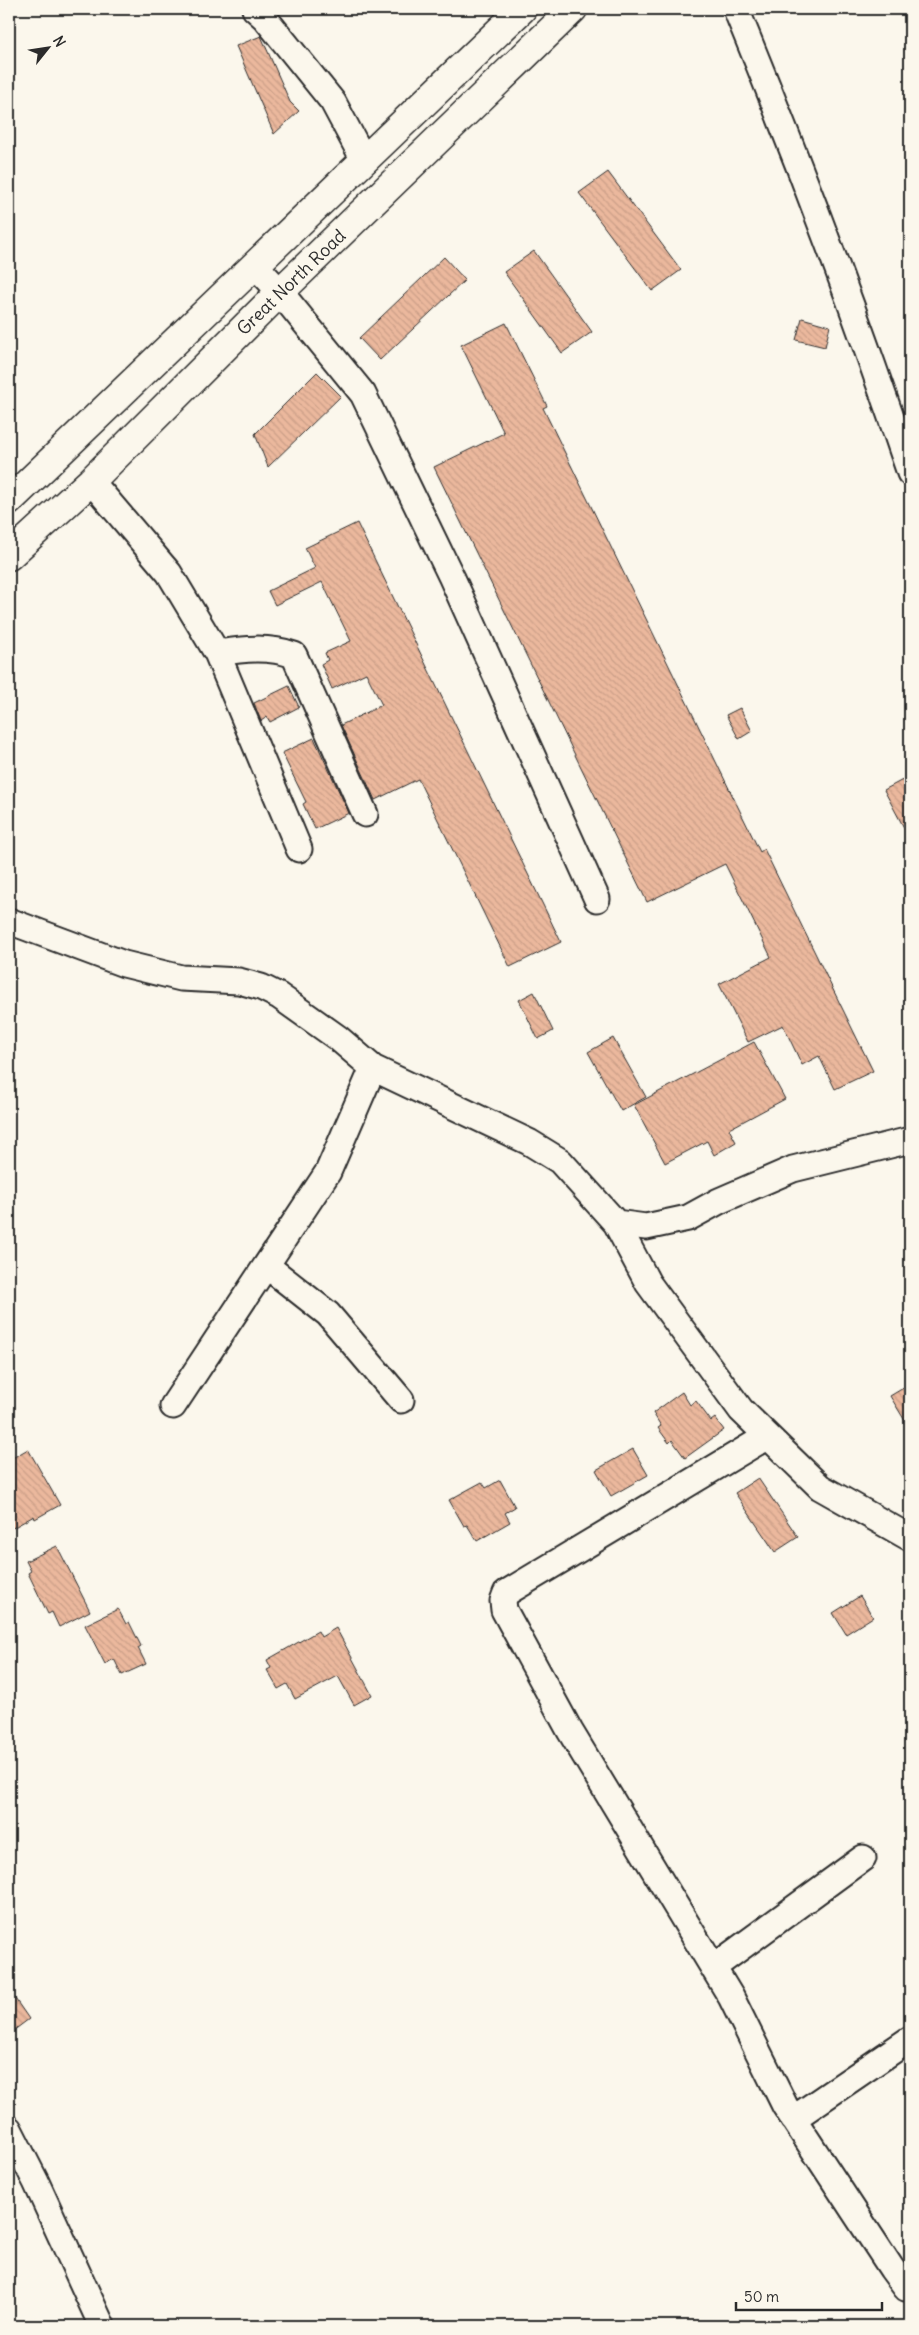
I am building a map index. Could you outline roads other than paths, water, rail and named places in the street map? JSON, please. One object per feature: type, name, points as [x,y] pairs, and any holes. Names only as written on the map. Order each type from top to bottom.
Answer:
[{"type":"highway","points":[[9,501],[522,9]]},
{"type":"highway","name":"Great North Road","points":[[9,556],[91,481],[280,292],[574,9]]},
{"type":"street","points":[[255,9],[266,18],[333,102],[364,160]]},
{"type":"street","points":[[736,9],[786,131],[873,362],[910,473]]},
{"type":"street","points":[[255,265],[280,292],[363,394],[452,578],[597,899]]},
{"type":"street","points":[[91,481],[169,573],[217,653],[299,849]]},
{"type":"street","points":[[217,653],[254,648],[277,649],[294,655],[365,814]]},
{"type":"street","points":[[9,922],[124,964],[181,978],[238,981],[261,987],[279,996],[338,1038],[373,1068],[529,1142],[560,1162],[616,1223],[648,1283],[741,1410],[820,1487],[910,1538]]},
{"type":"street","points":[[173,1406],[328,1172],[373,1068]]},
{"type":"street","points":[[616,1223],[646,1227],[688,1218],[719,1201],[793,1169],[910,1140]]},
{"type":"street","points":[[267,1266],[328,1314],[402,1400]]},
{"type":"street","points":[[766,1436],[506,1593],[503,1601],[504,1610],[570,1731],[714,1967],[793,2119],[892,2269],[906,2288],[910,2287]]},
{"type":"street","points":[[714,1967],[863,1858]]},
{"type":"street","points":[[793,2119],[910,2039]]},
{"type":"street","points":[[9,2129],[36,2182],[102,2326]]}]
